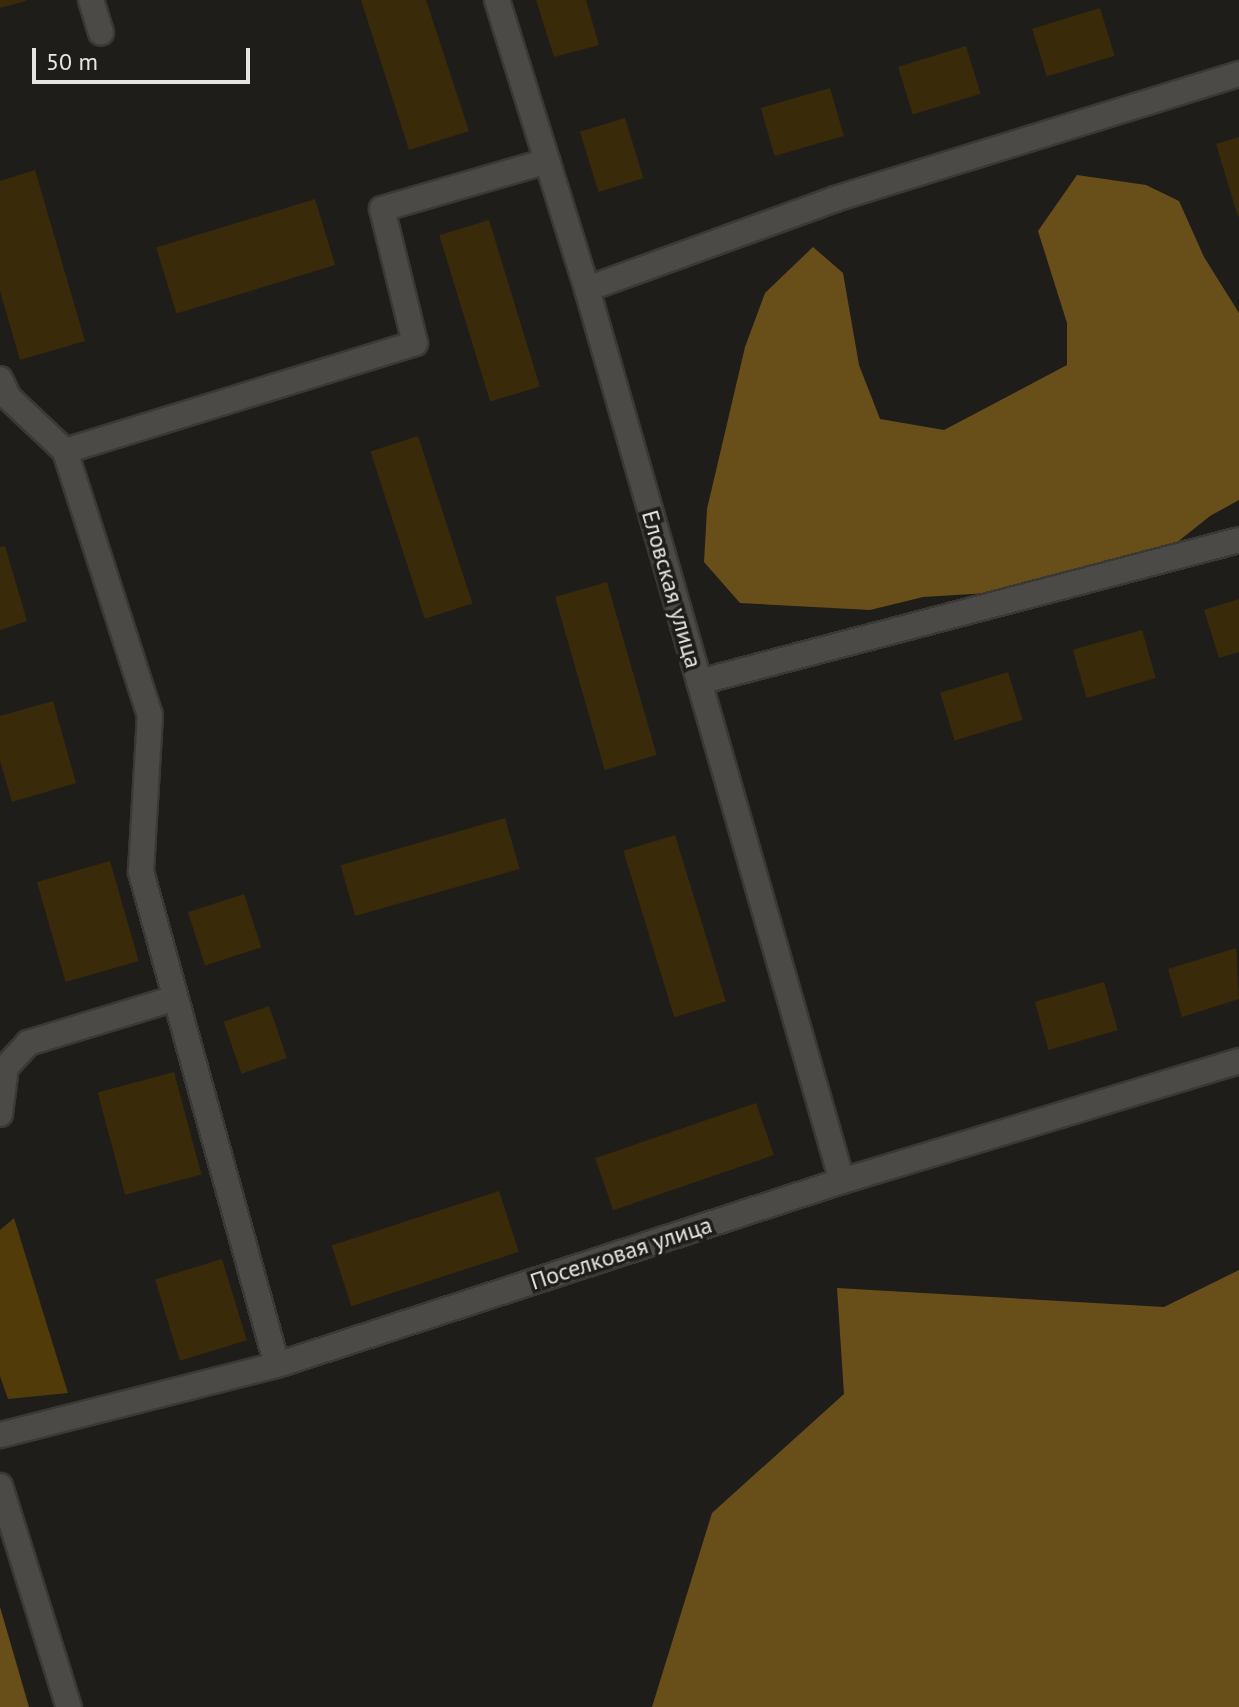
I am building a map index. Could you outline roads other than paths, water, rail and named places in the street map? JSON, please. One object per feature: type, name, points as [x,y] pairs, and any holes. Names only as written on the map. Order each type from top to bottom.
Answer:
[{"type":"street","points":[[91,0],[101,33]]},
{"type":"street","name":"Еловская улица","points":[[497,0],[587,289],[842,1181]]},
{"type":"street","points":[[587,289],[835,199],[1239,74]]},
{"type":"street","points":[[65,451],[415,343],[382,209],[547,161]]},
{"type":"street","points":[[0,379],[9,398],[65,451],[150,715],[141,872],[173,999],[277,1365]]},
{"type":"street","points":[[699,682],[1239,540]]},
{"type":"street","points":[[0,1114],[6,1067],[28,1043],[173,999]]},
{"type":"street","name":"Поселковая улица","points":[[0,1435],[277,1365],[842,1181],[1239,1061]]},
{"type":"street","points":[[0,1486],[69,1707]]}]
